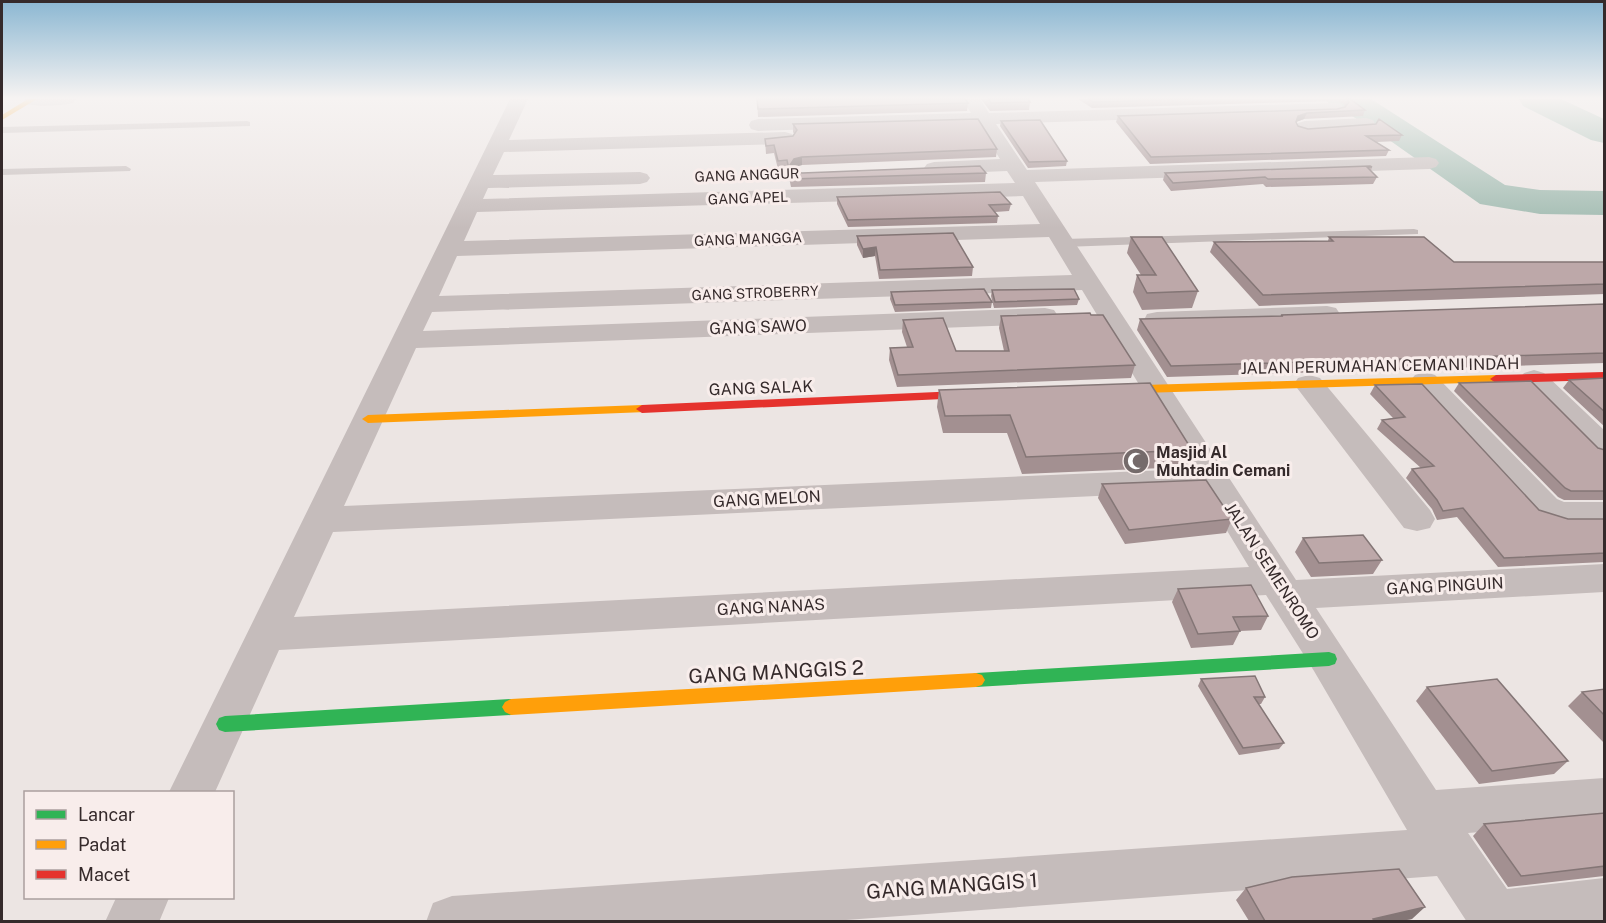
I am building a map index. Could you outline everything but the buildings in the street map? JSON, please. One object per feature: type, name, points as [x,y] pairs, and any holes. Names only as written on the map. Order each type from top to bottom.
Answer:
[{"type":"street","points":[[192,791],[422,304],[458,248],[474,194],[499,142]]},
{"type":"street","points":[[865,142],[1003,144],[1429,163]]},
{"type":"street","points":[[978,142],[1003,144]]},
{"type":"street","points":[[916,169],[1003,144],[1021,142]]},
{"type":"street","name":"GANG APEL","points":[[474,194],[1003,144]]},
{"type":"street","name":"JALAN SEMENROMO","points":[[1003,144],[1049,234],[1094,309],[1156,388],[1281,588],[1496,919]]},
{"type":"street","points":[[474,194],[658,178]]},
{"type":"street","name":"GANG MANGGA","points":[[458,248],[1049,234]]},
{"type":"street","name":"GANG STROBERRY","points":[[422,304],[1094,309]]},
{"type":"street","points":[[1094,309],[1354,313]]},
{"type":"street","name":"GANG SAWO","points":[[406,340],[1094,309]]},
{"type":"street","name":"JALAN PERUMAHAN CEMANI INDAH","points":[[1156,388],[1605,376]]},
{"type":"street","points":[[1534,379],[1605,448]]},
{"type":"street","points":[[1425,381],[1545,508],[1561,514],[1605,514]]},
{"type":"street","points":[[1309,384],[1417,519]]},
{"type":"street","points":[[1094,390],[1156,388]]},
{"type":"street","name":"GANG SALAK","points":[[368,419],[770,405],[992,393]]},
{"type":"street","name":"GANG MELON","points":[[320,520],[1214,479]]},
{"type":"street","name":"GANG PINGUIN","points":[[1281,588],[1605,578]]},
{"type":"street","name":"GANG NANAS","points":[[266,635],[1281,588]]},
{"type":"street","name":"GANG MANGGIS 2","points":[[225,724],[1329,659]]},
{"type":"street","name":"GANG MANGGIS 1","points":[[452,921],[1438,832],[1605,800]]},
{"type":"street","points":[[131,921],[142,899]]},
{"type":"street","points":[[1496,919],[1605,904]]},
{"type":"lane","points":[[2,172],[126,169]]},
{"type":"lane","points":[[1049,234],[1414,232]]},
{"type":"waterway","points":[[1415,142],[1494,195],[1540,202],[1604,203]]},
{"type":"traffic: fast","points":[[976,680],[1329,659]]},
{"type":"traffic: fast","points":[[225,724],[511,707]]},
{"type":"traffic: slow","points":[[1109,390],[1496,379]]},
{"type":"traffic: slow","points":[[368,419],[642,409]]},
{"type":"traffic: slow","points":[[511,707],[976,680]]},
{"type":"traffic: jam","points":[[1496,379],[1604,376]]},
{"type":"traffic: jam","points":[[642,409],[982,394]]},
{"type":"place","name":"Masjid Al Muhtadin Cemani","points":[[1136,461]]}]
